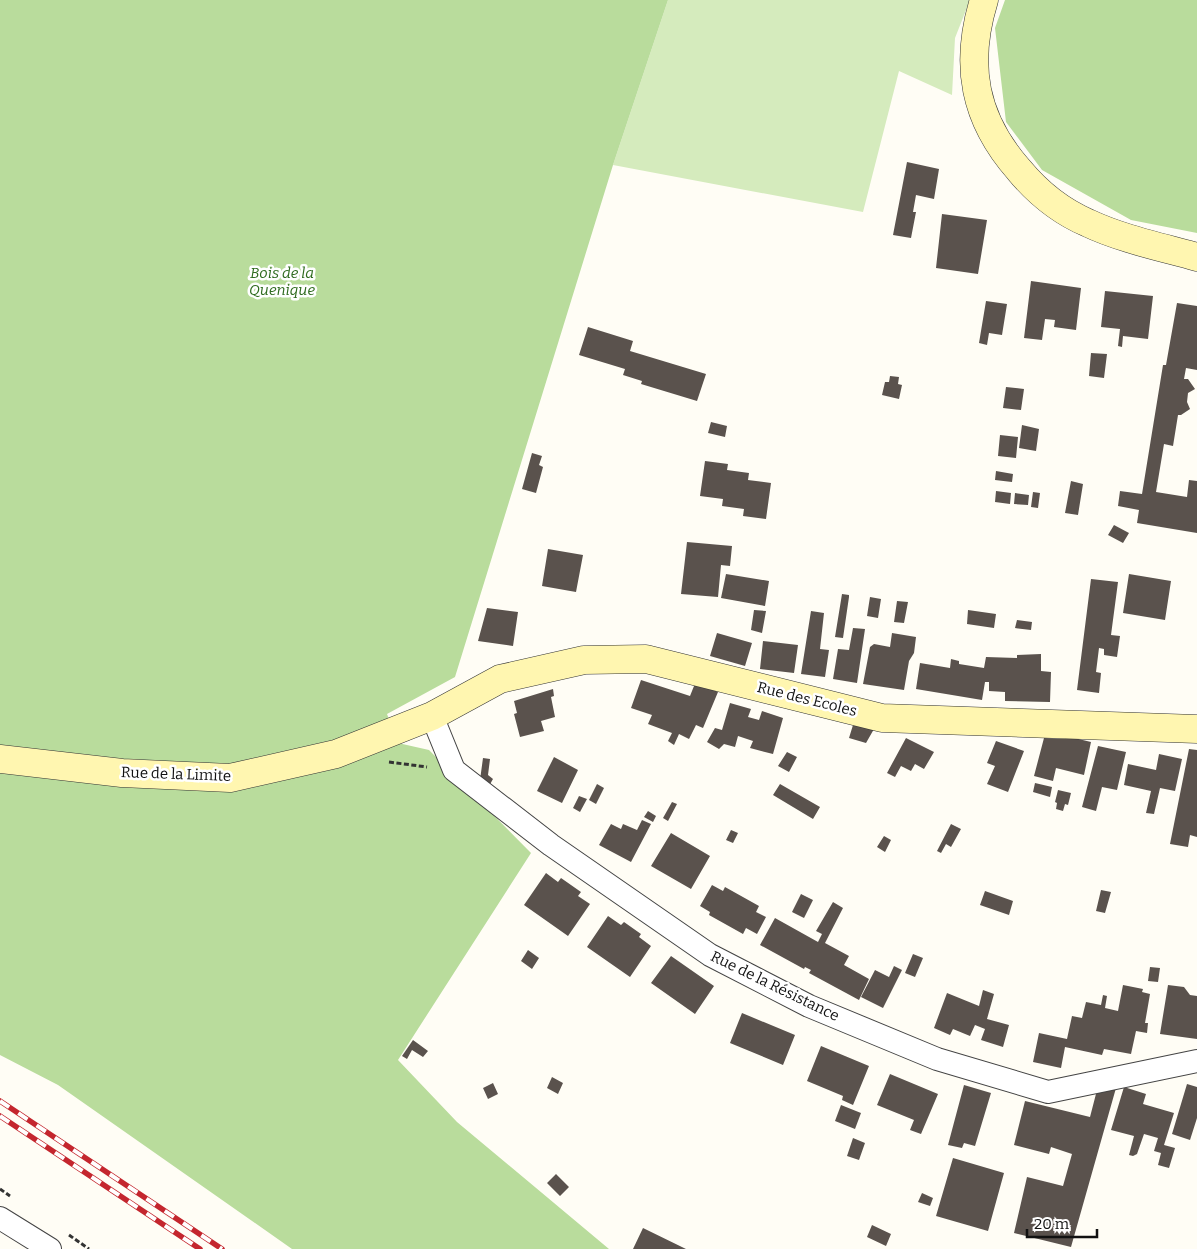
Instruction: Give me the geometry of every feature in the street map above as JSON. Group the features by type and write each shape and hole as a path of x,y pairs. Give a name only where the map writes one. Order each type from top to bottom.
{"street":[{"path":"984,0 974,54 976,90 982,114 1003,153 1034,188 1065,212 1109,233 1197,257"},
{"name":"Rue des Ecoles","path":"432,716 500,680 584,660 646,659 882,718 1197,730"},
{"path":"432,716 454,770"},
{"name":"Rue de la Limite","path":"0,759 122,773 230,778 336,754 432,716"},
{"name":"Rue de la Résistance","path":"454,770 551,845 710,955 809,1006 937,1059 1048,1092 1197,1061"},
{"path":"0,1218 50,1249"}],"path":[{"path":"385,761 454,770"}],"green space":[{"name":"Bois de la Quenique","path":"0,0 668,0 613,165 455,677 387,714 398,743 429,750 531,853 398,1060 457,1122 609,1249 292,1249 58,1085 0,1055"},
{"path":"668,0 970,0 955,38 952,95 899,71 863,212 613,165"},
{"path":"1005,0 1197,0 1197,233 1131,220 1042,170 1006,122 995,28"}],"building":[{"path":"907,162 939,169 934,199 916,195 913,212 916,212 911,238 893,235"},
{"path":"942,214 987,220 978,274 936,268"},
{"path":"1031,281 1081,288 1076,330 1054,327 1055,320 1045,319 1042,340 1024,338"},
{"path":"1105,291 1153,296 1148,339 1123,336 1122,347 1118,346 1120,329 1101,327"},
{"path":"986,301 1007,304 1002,335 989,333 987,345 979,343"},
{"path":"1177,303 1197,306 1197,370 1186,368 1184,379 1188,379 1195,389 1188,393 1187,402 1190,409 1178,415 1173,446 1164,444 1156,492 1187,497 1189,480 1197,481 1197,533 1137,523 1139,510 1118,506 1120,491 1142,494 1163,365 1166,365"},
{"path":"588,327 633,341 630,351 706,374 697,401 641,384 642,381 623,375 625,369 579,355"},
{"path":"1091,353 1107,354 1104,378 1089,376"},
{"path":"890,376 899,377 898,384 902,385 899,399 882,395 885,382 889,382"},
{"path":"1006,387 1024,389 1021,410 1003,408"},
{"path":"711,422 727,426 725,437 708,433"},
{"path":"1022,425 1039,429 1036,451 1019,448"},
{"path":"1000,435 1018,437 1016,458 998,456"},
{"path":"532,453 542,456 539,465 543,467 536,493 522,489"},
{"path":"705,461 728,464 727,470 749,473 748,480 771,483 766,519 743,516 744,509 722,506 723,499 700,496"},
{"path":"996,471 1013,474 1012,482 995,480"},
{"path":"1071,481 1083,484 1078,515 1065,513"},
{"path":"996,491 1011,493 1010,504 995,502"},
{"path":"1033,492 1040,493 1038,508 1031,507"},
{"path":"1015,493 1029,495 1028,505 1014,504"},
{"path":"1114,525 1129,533 1123,543 1108,535"},
{"path":"687,542 732,546 730,566 721,565 718,597 681,594"},
{"path":"548,549 583,555 576,592 542,586"},
{"path":"726,574 769,581 765,606 721,598"},
{"path":"1129,574 1171,581 1165,620 1123,613"},
{"path":"1091,579 1118,582 1111,635 1120,636 1117,657 1104,655 1104,649 1099,648 1096,672 1101,673 1099,693 1077,690"},
{"path":"842,594 849,595 843,638 835,637"},
{"path":"870,597 881,599 878,618 867,616"},
{"path":"897,601 908,602 904,623 894,622"},
{"path":"487,608 518,612 513,646 478,641"},
{"path":"754,610 766,611 762,633 751,630"},
{"path":"968,610 996,614 994,628 967,624"},
{"path":"811,611 824,613 820,649 829,650 825,677 801,674"},
{"path":"1017,620 1032,622 1031,630 1015,628"},
{"path":"853,628 865,629 857,683 833,679 838,649 849,650"},
{"path":"717,633 752,643 745,666 710,656"},
{"path":"892,633 916,637 914,653 909,661 904,690 863,684 870,647 874,644 890,647"},
{"path":"763,641 798,645 794,673 760,669"},
{"path":"1041,654 1041,671 1051,672 1050,702 1005,701 1005,692 989,691 989,682 985,682 982,700 916,689 920,663 950,668 951,659 959,661 959,664 984,668 986,657 1017,658 1017,655"},
{"path":"641,680 690,696 696,681 718,692 703,728 696,725 689,739 679,734 674,745 668,741 672,733 648,724 652,715 631,708"},
{"path":"553,689 554,696 551,697 555,717 541,721 544,731 520,737 514,714 517,713 514,701"},
{"path":"730,703 751,709 748,717 759,720 762,711 783,718 773,754 750,748 753,741 738,736 735,747 724,744 719,749 707,742 715,728 722,730"},
{"path":"853,725 874,729 866,743 849,738"},
{"path":"1066,736 1091,742 1084,775 1056,768 1053,781 1034,776 1044,738 1065,739"},
{"path":"906,738 934,752 924,769 915,764 911,771 901,766 895,777 887,773"},
{"path":"996,741 1024,751 1008,792 987,784 995,766 987,763"},
{"path":"1098,746 1126,752 1117,790 1102,787 1096,811 1082,807"},
{"path":"1189,749 1197,750 1197,837 1190,835 1188,847 1170,844"},
{"path":"787,752 797,757 789,772 778,766"},
{"path":"1159,754 1182,759 1175,791 1160,788 1154,814 1146,813 1151,791 1124,785 1128,764 1156,770"},
{"path":"554,757 578,770 562,803 537,791"},
{"path":"483,758 490,759 488,775 493,779 489,786 480,780"},
{"path":"1035,783 1052,787 1050,797 1033,792"},
{"path":"597,784 604,788 596,804 589,800"},
{"path":"780,784 820,807 813,819 773,795"},
{"path":"1058,790 1071,793 1068,805 1065,804 1063,811 1056,809 1057,803 1055,802"},
{"path":"579,796 587,799 580,812 573,808"},
{"path":"672,802 677,804 668,821 663,818"},
{"path":"648,811 656,816 653,822 644,817"},
{"path":"642,820 651,824 631,862 599,845 611,824 621,829 623,824 637,830"},
{"path":"951,824 961,829 951,847 946,844 941,853 937,851"},
{"path":"731,830 738,833 733,843 726,840"},
{"path":"671,833 710,856 691,889 651,866"},
{"path":"884,836 891,840 885,852 877,847"},
{"path":"546,873 558,882 561,878 581,892 578,896 590,904 568,936 524,905"},
{"path":"712,885 723,891 725,887 759,906 756,912 766,917 757,934 746,928 743,934 709,915 710,912 700,906"},
{"path":"1101,890 1111,892 1105,913 1096,911"},
{"path":"985,891 1013,901 1009,915 980,905"},
{"path":"801,894 813,900 804,918 792,912"},
{"path":"833,902 843,908 825,943 849,956 844,965 869,979 859,1000 809,973 811,970 805,967 804,969 760,945 775,918 818,942 822,934 816,931"},
{"path":"608,916 621,925 624,922 641,934 639,937 651,946 630,977 587,947"},
{"path":"528,950 539,958 532,969 521,961"},
{"path":"913,954 923,958 915,977 905,973"},
{"path":"671,956 714,986 695,1014 651,983"},
{"path":"894,966 902,970 883,1008 861,997 875,970 889,977"},
{"path":"1150,967 1160,968 1158,982 1148,981"},
{"path":"1123,985 1143,989 1142,992 1150,994 1145,1023 1148,1023 1147,1033 1136,1031 1131,1054 1104,1049 1102,1055 1065,1047 1061,1068 1033,1062 1039,1033 1067,1039 1072,1016 1082,1018 1086,1002 1101,1005 1103,995 1107,996 1105,1008 1118,1011"},
{"path":"1168,985 1184,987 1190,995 1197,996 1197,1039 1160,1034"},
{"path":"983,990 994,994 987,1019 1009,1025 1003,1047 981,1040 985,1029 975,1025 970,1036 953,1029 950,1035 934,1028 947,993 979,1006"},
{"path":"742,1013 795,1035 783,1065 730,1043"},
{"path":"413,1040 428,1051 423,1057 412,1050 407,1059 402,1056"},
{"path":"821,1046 869,1066 853,1105 842,1100 843,1096 807,1081"},
{"path":"890,1074 938,1094 921,1134 910,1130 914,1120 877,1105"},
{"path":"552,1077 563,1083 558,1094 547,1088"},
{"path":"493,1083 498,1094 488,1099 483,1088"},
{"path":"1187,1084 1197,1087 1197,1118 1190,1140 1172,1134"},
{"path":"964,1085 991,1093 975,1146 964,1143 962,1148 948,1145"},
{"path":"1124,1087 1146,1094 1143,1104 1174,1113 1164,1145 1175,1148 1169,1168 1158,1165 1161,1153 1154,1151 1158,1138 1144,1134 1137,1154 1133,1156 1129,1155 1134,1136 1111,1130"},
{"path":"1116,1088 1071,1247 1014,1233 1027,1177 1063,1186 1072,1154 1051,1147 1049,1154 1014,1145 1025,1101 1090,1117 1097,1090"},
{"path":"841,1105 861,1113 855,1129 835,1121"},
{"path":"853,1138 865,1143 859,1160 847,1156"},
{"path":"953,1158 1004,1173 988,1231 936,1216"},
{"path":"556,1174 569,1187 560,1196 547,1183"},
{"path":"922,1193 933,1198 930,1206 918,1202"},
{"path":"872,1225 891,1234 886,1246 867,1237"},
{"path":"643,1228 686,1249 633,1249"}],"railway":[{"path":"0,1101 222,1249"},
{"path":"0,1116 200,1249"}]}
